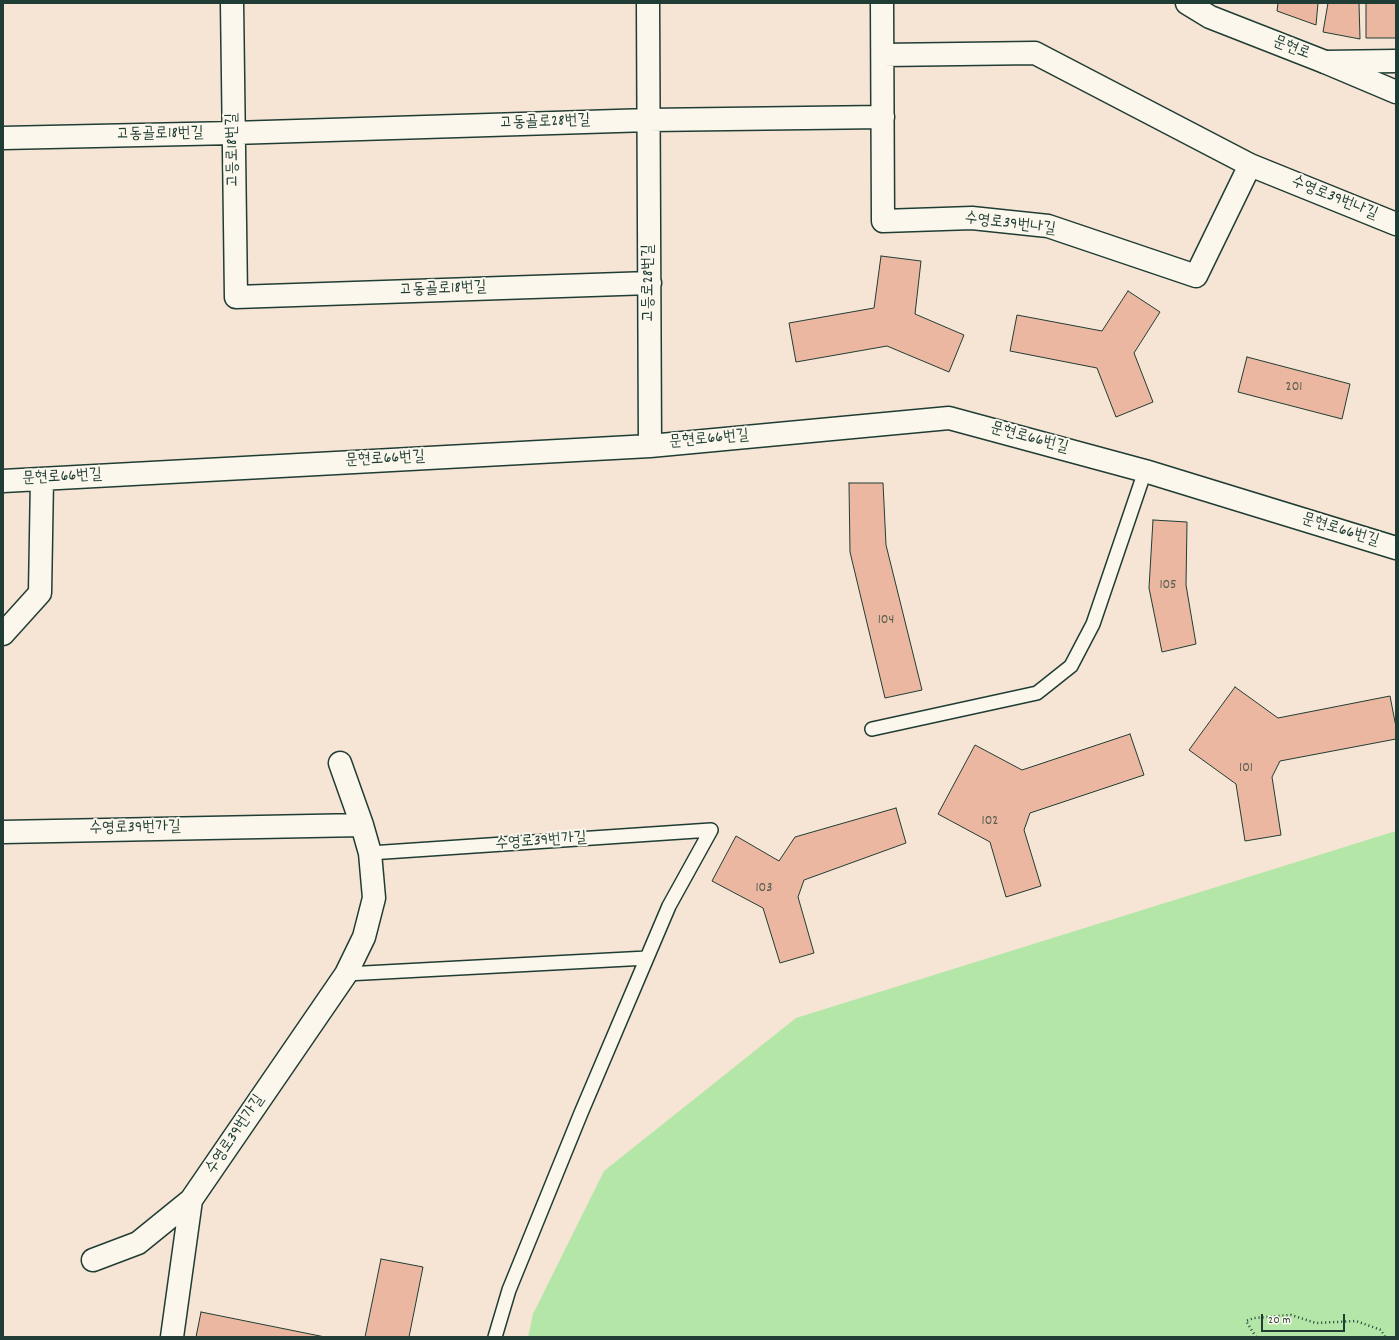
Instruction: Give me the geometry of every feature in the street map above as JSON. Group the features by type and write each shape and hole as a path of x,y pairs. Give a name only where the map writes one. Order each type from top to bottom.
{"street":[{"name":"고등로18번길","path":"232,3 236,297"},
{"name":"고등로28번길","path":"648,3 650,446"},
{"name":"수영로39번나길","path":"882,3 883,221 972,218 1048,226 1196,276 1250,165"},
{"name":"문현로","path":"1187,3 1210,17 1325,62 1396,92"},
{"name":"수영로39번나길","path":"883,55 1035,52 1250,165 1396,224"},
{"path":"1325,62 1396,61"},
{"path":"649,120 883,117"},
{"name":"고동골로28번길","path":"442,127 649,120"},
{"name":"고동골로18번길","path":"3,138 442,127"},
{"name":"고동골로18번길","path":"236,297 650,283"},
{"name":"문현로66번길","path":"3,481 650,446 949,418 1145,471 1396,548"},
{"path":"3,634 40,593 42,479"},
{"name":"수영로39번가길","path":"93,1260 138,1243 191,1200 346,974 364,937 374,898 370,853 362,825 340,763"},
{"name":"수영로39번가길","path":"3,832 362,825"},
{"path":"172,1337 191,1200"}],"lane":[{"path":"872,729 1037,693 1071,666 1093,624 1145,471"},
{"name":"수영로39번가길","path":"370,853 711,830 669,906 647,958"},
{"path":"346,974 647,958 581,1113 509,1290 495,1337"}],"path":[{"path":"1256,1337 1246,1321 1254,1318 1292,1315 1316,1323 1356,1321 1381,1330 1385,1337"}],"green space":[{"path":"1396,831 1396,1337 528,1337 533,1314 604,1171 796,1018"}],"building":[{"path":"1278,3 1318,3 1316,25 1277,11"},
{"path":"1328,3 1359,3 1360,39 1323,32"},
{"path":"1366,3 1396,3 1396,38 1366,38"},
{"path":"881,256 921,261 915,314 964,335 949,372 887,346 796,362 789,323 874,308"},
{"path":"1128,291 1160,312 1134,353 1153,402 1116,417 1097,368 1010,351 1017,315 1102,331"},
{"path":"1247,357 1350,384 1342,419 1238,392"},
{"path":"849,483 883,483 886,545 922,690 885,698 850,552"},
{"path":"1153,520 1187,522 1186,585 1196,644 1162,652 1149,588"},
{"path":"1235,687 1278,718 1390,696 1396,727 1396,739 1280,761 1272,777 1281,835 1245,841 1236,784 1189,750"},
{"path":"1130,734 1144,775 1030,813 1024,830 1041,886 1006,897 990,842 938,814 975,745 1022,770"},
{"path":"896,808 906,843 804,880 798,897 814,953 780,963 763,908 712,881 736,836 779,861 795,837"},
{"path":"381,1259 423,1267 409,1337 365,1337"},
{"path":"201,1312 325,1337 196,1337"}]}
